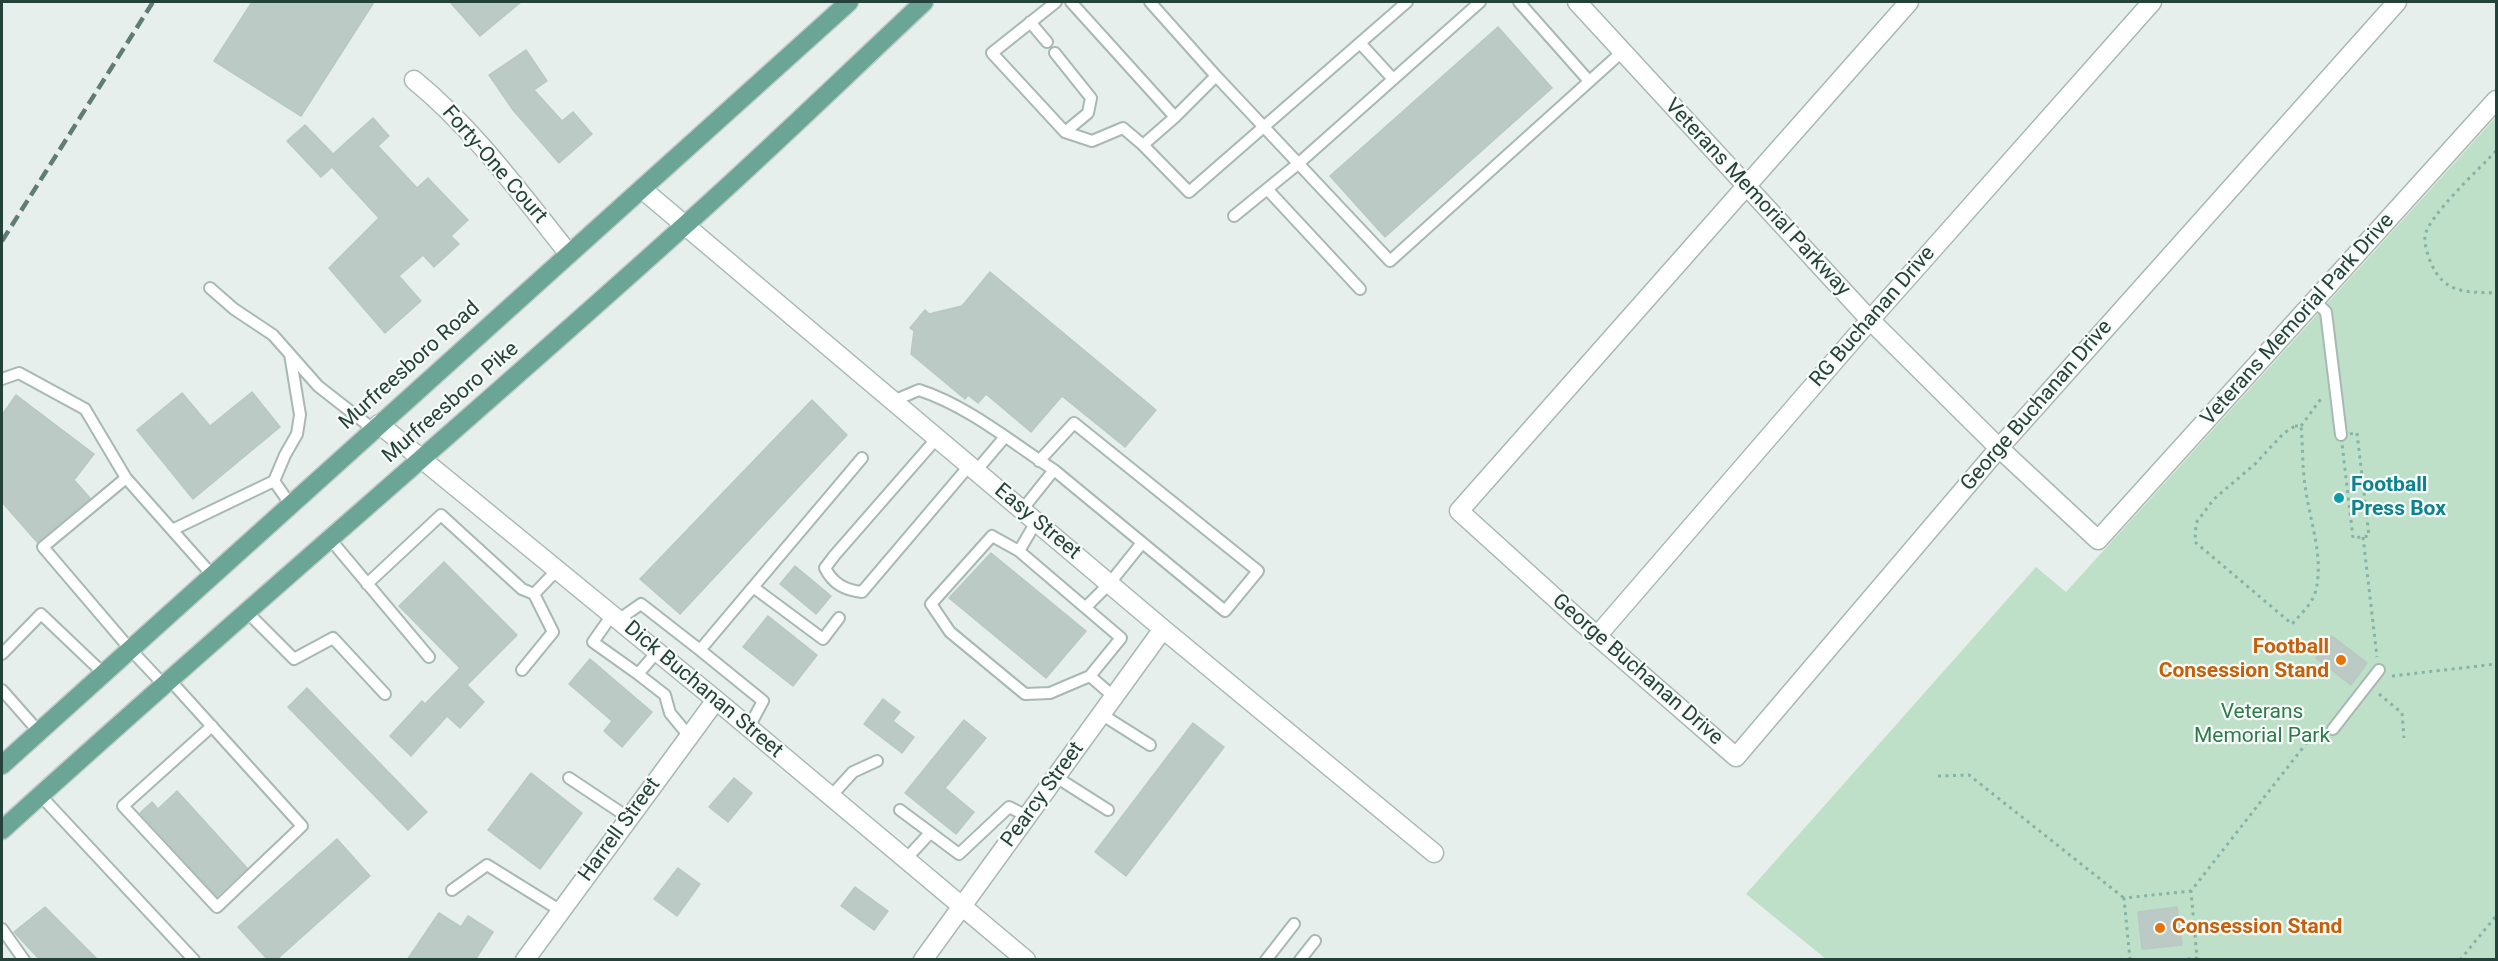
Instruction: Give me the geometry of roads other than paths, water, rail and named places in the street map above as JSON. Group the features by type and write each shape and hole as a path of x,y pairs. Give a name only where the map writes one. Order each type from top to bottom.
{"main road":[{"name":"Murfreesboro Road","path":"2,765 849,2"},
{"name":"Murfreesboro Pike","path":"2,830 166,681 422,459 685,225 924,2"}],"street":[{"name":"Veterans Memorial Parkway","path":"1577,2 1869,320 1999,448 2098,540"},
{"name":"George Buchanan Drive","path":"1909,2 1459,511 1597,636 1736,757 1999,448 2397,2"},
{"name":"RG Buchanan Drive","path":"1597,636 1869,320 2152,2"},
{"name":"Forty-One Court","path":"414,80 446,106 472,133 569,254"},
{"name":"Veterans Memorial Park Drive","path":"2098,540 2496,100"},
{"name":"Easy Street","path":"642,189 1109,584 1434,853"},
{"name":"Dick Buchanan Street","path":"376,426 422,459 615,617 1026,960"},
{"name":"Pearcy Street","path":"923,960 1163,629"},
{"name":"Harrell Street","path":"525,960 716,700"}],"lane":[{"path":"1056,2 992,53 1065,132 1092,141 1123,128 1189,192 1407,2"},
{"path":"1071,2 1175,117"},
{"path":"1150,2 1216,76 1390,261 1623,51"},
{"path":"1234,216 1299,163 1480,2"},
{"path":"1519,2 1590,81"},
{"path":"1030,22 1047,42"},
{"path":"1360,43 1393,79"},
{"path":"1055,53 1091,98 1088,113 1065,132"},
{"path":"1143,146 1216,76"},
{"path":"1267,189 1360,289"},
{"path":"210,288 234,309 273,335 318,386 376,426"},
{"path":"2315,301 2326,312 2341,435"},
{"path":"172,530 274,481 297,435 300,415 290,353"},
{"path":"2,379 19,374 85,410 126,478 212,575"},
{"path":"893,401 919,390 944,398 1039,461 1054,470 1225,611 1258,571 1074,423 1039,461"},
{"path":"937,438 825,568 830,578 847,590 861,592 973,468 1004,438"},
{"path":"700,650 862,458"},
{"path":"1022,510 1054,470"},
{"path":"126,478 43,547 130,650 212,726 302,826 217,907 123,806 212,726"},
{"path":"274,481 290,504"},
{"path":"367,584 441,515 522,589 534,594 553,632 522,670"},
{"path":"1019,551 1036,522"},
{"path":"992,536 1019,551 1086,607 1121,638 1090,676 1050,693 1025,694 950,632 931,604 992,536"},
{"path":"330,539 429,657"},
{"path":"1086,607 1109,584 1142,543"},
{"path":"534,594 557,570"},
{"path":"753,587 823,639 839,618"},
{"path":"689,736 670,713 665,695 593,642 615,617 641,604 764,701 749,728"},
{"path":"246,611 294,659 333,638 385,694"},
{"path":"2,654 41,614 103,674"},
{"path":"638,675 657,652"},
{"path":"1090,676 1114,697"},
{"path":"2328,725 2373,678"},
{"path":"2,690 39,732"},
{"path":"1101,714 1150,745"},
{"path":"831,796 853,772 877,761"},
{"path":"1056,777 1108,810"},
{"path":"569,778 629,818"},
{"path":"40,795 194,960"},
{"path":"900,810 959,854 1009,807 1027,816"},
{"path":"906,859 930,833"},
{"path":"452,890 487,865 561,911"},
{"path":"1266,960 1294,924"},
{"path":"2,929 24,960"},
{"path":"1300,960 1316,941"}],"railway":[{"path":"2,241 153,2"}],"place":[{"name":"Football Press Box","path":"2339,498"},
{"name":"Football Consession Stand","path":"2341,660"},
{"name":"Consession Stand","path":"2160,928"}],"park label":[{"name":"Veterans Memorial Park","path":"2262,725"}]}
